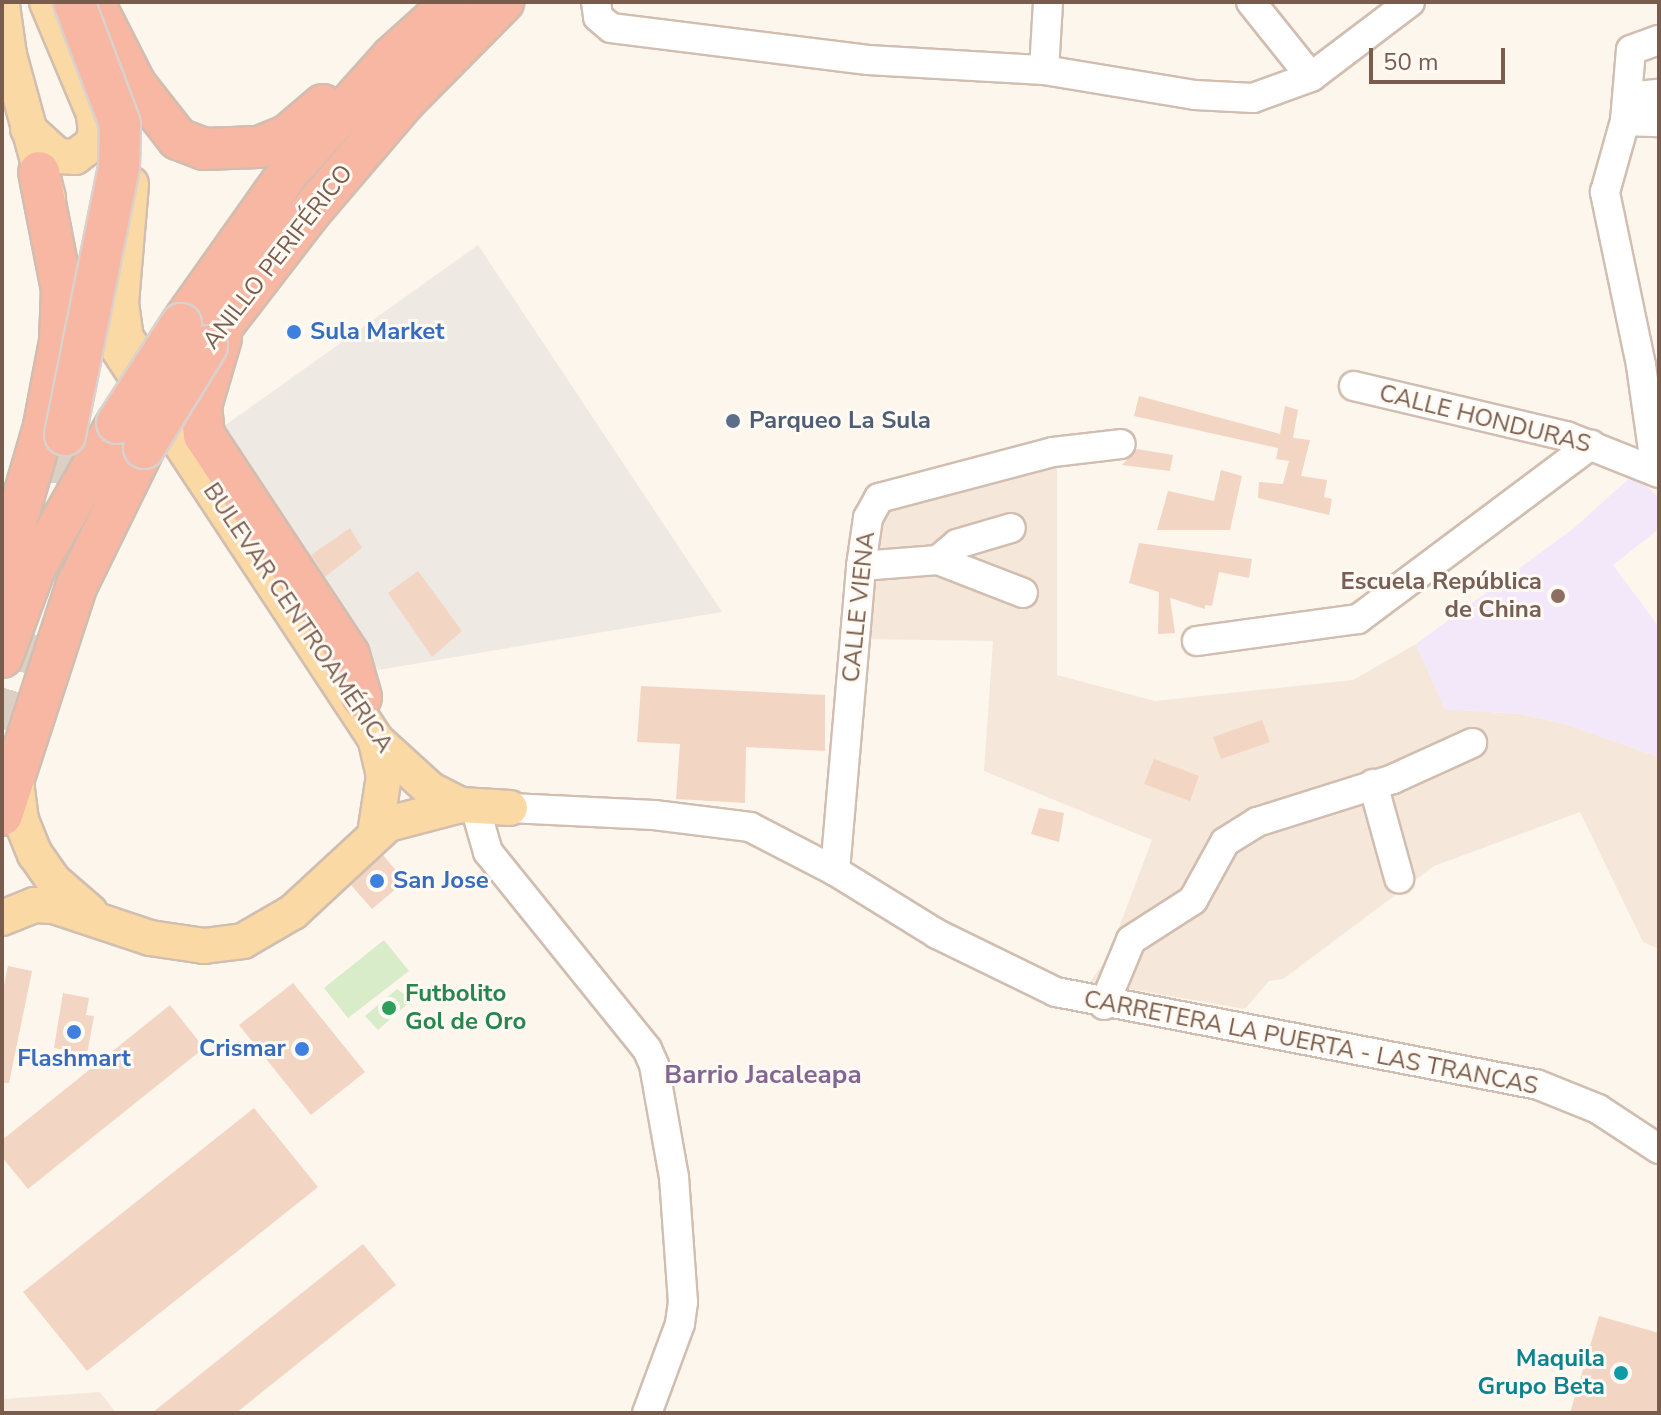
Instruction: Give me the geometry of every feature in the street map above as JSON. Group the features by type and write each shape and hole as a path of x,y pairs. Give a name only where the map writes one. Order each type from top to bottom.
{"highway":[{"name":"ANILLO PERIFÉRICO","path":"205,328 288,173 392,57 453,2"},
{"name":"ANILLO PERIFÉRICO","path":"2,657 35,568 205,328 404,102 503,2"},
{"path":"88,3 157,117 178,139 204,149 259,147 288,135 392,57"},
{"path":"65,435 119,167 120,124 88,3"},
{"path":"2,571 44,426 60,341 62,290 39,172"},
{"path":"205,328 204,435 349,655 361,697"},
{"name":"ANILLO PERIFÉRICO","path":"2,815 76,587 130,436"}],"main road":[{"path":"28,129 58,156 75,157 91,145 96,134 94,114 47,2"},
{"name":"BULEVAR CENTROAMÉRICA","path":"88,3 125,89 134,138 121,303 126,338 361,697 418,766 464,794 510,808"},
{"name":"BULEVAR CENTROAMÉRICA","path":"2,5 39,172 73,265 117,347 376,740 431,790 468,806 510,808"},
{"path":"375,834 384,776 376,740"},
{"path":"15,771 21,820 35,854 53,880 102,922"},
{"path":"2,918 34,905 150,938 204,946 243,941 293,912 375,834 409,815 468,806"}],"street":[{"path":"596,2 598,17 611,28 868,60 1044,70 1195,95 1253,98 1311,77 1378,11 1410,2"},
{"path":"1044,70 1048,2"},
{"path":"1251,2 1311,77"},
{"path":"1657,472 1627,285 1605,192 1626,109 1631,50 1659,40"},
{"path":"1626,109 1659,94"},
{"path":"1626,109 1659,122"},
{"name":"CALLE HONDURAS","path":"1354,386 1591,445 1657,472"},
{"name":"CALLE VIENA","path":"835,871 861,566 868,518 879,498 1053,452 1121,444"},
{"path":"1197,641 1358,619 1591,445"},
{"path":"938,560 957,544 1011,528"},
{"path":"861,566 938,560 1023,593"},
{"path":"1104,1005 1131,940 1193,900 1225,842 1257,822 1373,784 1472,743"},
{"path":"1373,784 1399,878"},
{"path":"468,806 488,852 638,1037 654,1065 674,1177 683,1302 680,1324 647,1413"},
{"name":"CARRETERA LA PUERTA - LAS TRANCAS","path":"510,808 654,815 750,827 835,871 995,964 1056,992 1104,1005 1536,1084 1598,1109 1659,1149"}],"shaded area":[{"path":"478,245 722,612 378,670 220,429"},
{"path":"1057,465 1057,675 1155,701 1353,680 1416,644 1445,709 1521,714 1565,724 1659,757 1659,949 1643,942 1580,812 1434,866 1283,979 1269,981 1245,1009 1090,982 1107,959 1152,840 984,771 993,641 863,639 877,515"},
{"name":"Escuela República de China","path":"1634,474 1659,498 1659,529 1613,565 1659,627 1659,757 1565,724 1521,714 1445,709 1416,644 1574,528"},
{"path":"100,1392 116,1413 2,1413 2,1399"}],"green space":[{"path":"384,940 409,971 348,1018 324,988"},
{"name":"Futbolito Gol de Oro","path":"397,989 412,1000 378,1030 365,1016"}],"building":[{"path":"1139,396 1280,434 1285,406 1298,410 1293,438 1310,440 1301,476 1327,480 1324,497 1332,499 1329,515 1258,498 1259,482 1283,484 1289,461 1276,459 1278,448 1134,416"},
{"path":"1137,449 1173,455 1170,471 1122,465"},
{"path":"1221,470 1242,476 1230,530 1157,530 1168,491 1214,501"},
{"path":"350,528 362,548 325,577 311,555"},
{"path":"1139,543 1252,559 1249,578 1219,572 1212,606 1205,605 1205,609 1170,598 1175,633 1158,634 1159,592 1129,583"},
{"path":"418,571 462,631 432,657 388,593"},
{"path":"641,686 825,695 825,751 746,747 745,803 676,799 680,744 637,742"},
{"path":"1262,720 1270,742 1221,759 1213,737"},
{"path":"1154,759 1199,776 1190,801 1144,784"},
{"path":"1039,808 1064,813 1059,842 1031,834"},
{"name":"San Jose","path":"383,855 405,881 372,909 351,885"},
{"path":"8,966 32,971 9,1083 2,1083 2,995"},
{"name":"Crismar","path":"293,983 365,1072 311,1115 239,1025"},
{"name":"Flashmart","path":"63,993 89,998 86,1015 94,1016 87,1054 54,1048"},
{"path":"170,1005 204,1048 28,1189 2,1157 2,1140"},
{"path":"254,1108 318,1187 87,1371 23,1292"},
{"path":"363,1244 396,1285 236,1413 152,1413"},
{"name":"Maquila Grupo Beta","path":"1599,1316 1659,1333 1659,1413 1570,1413"}],"tunnel":[{"path":"48,543 65,435"},
{"path":"2,729 34,614"}],"place":[{"name":"Sula Market","path":"294,332"},
{"name":"Parqueo La Sula","path":"733,421"},
{"name":"Escuela República de China","path":"1558,596"},
{"name":"San Jose","path":"377,881"},
{"name":"Futbolito Gol de Oro","path":"389,1008"},
{"name":"Flashmart","path":"74,1032"},
{"name":"Crismar","path":"302,1049"},
{"name":"Maquila Grupo Beta","path":"1621,1373"}],"district":[{"name":"Barrio Jacaleapa","path":"763,1075"}]}
